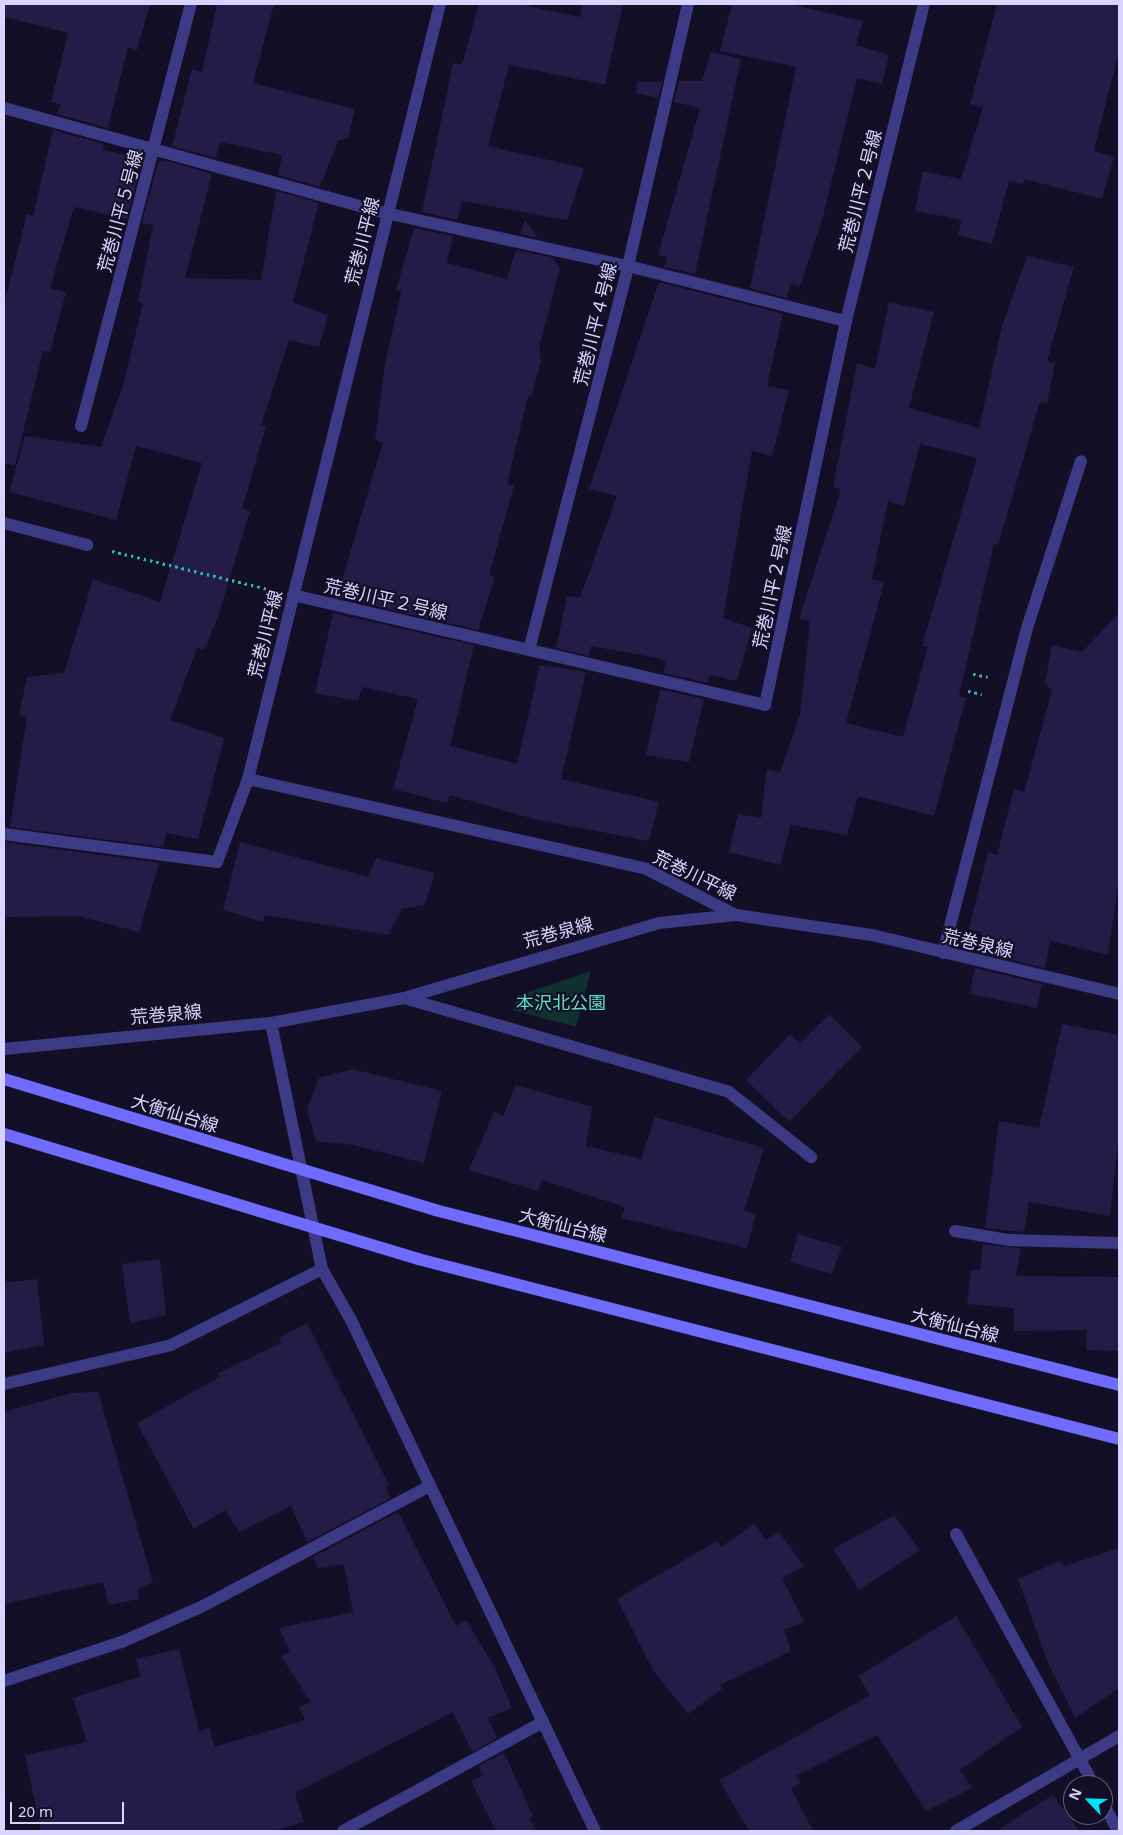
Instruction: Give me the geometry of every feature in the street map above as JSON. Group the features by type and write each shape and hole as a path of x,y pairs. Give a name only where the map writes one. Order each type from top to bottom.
{"main road":[{"name":"大衡仙台線","path":"4,1079 435,1210 1119,1385"},
{"path":"4,1134 418,1259 1119,1439"}],"street":[{"name":"荒巻川平５号線","path":"81,426 155,149 191,4"},
{"name":"荒巻川平線","path":"440,4 386,213 248,779 646,868 736,915"},
{"name":"荒巻川平４号線","path":"528,650 628,266 688,4"},
{"name":"荒巻川平２号線","path":"293,594 765,705 846,321 924,4"},
{"path":"4,108 386,213 628,266 846,321"},
{"path":"943,953 1028,625 1081,461"},
{"path":"4,522 87,545"},
{"path":"4,834 217,862 248,779"},
{"name":"荒巻泉線","path":"4,1049 271,1022 404,998 659,923 736,915 872,935 1119,993"},
{"path":"404,998 729,1092 811,1157"},
{"path":"271,1022 322,1269 430,1486 595,1831"},
{"path":"955,1232 1009,1240 1119,1243"},
{"path":"4,1384 170,1345 322,1269"},
{"path":"4,1681 124,1641 203,1606 430,1486"},
{"path":"956,1534 1089,1775"},
{"path":"343,1831 543,1722"},
{"path":"956,1831 1119,1736"}],"path":[{"path":"87,545 293,594"}],"green space":[{"name":"本沢北公園","path":"591,971 576,1027 513,1010 517,996"}],"building":[{"path":"4,4 150,4 137,50 128,47 108,128 57,114 60,104 51,102 68,33 4,17"},
{"path":"217,4 274,4 253,83 355,109 348,138 338,141 320,187 278,175 282,155 220,142 216,158 172,146 192,69 202,72"},
{"path":"479,4 518,4 580,17 582,4 623,4 605,85 509,65 488,146 584,168 567,220 462,201 457,220 422,212 453,63 462,65"},
{"path":"732,4 789,4 863,21 856,45 889,55 882,84 857,78 823,216 800,286 790,284 787,298 750,288 796,67 720,51"},
{"path":"997,4 1119,4 1119,51 1094,151 1114,157 1102,199 1024,179 1023,184 1009,181 992,244 958,235 962,220 915,211 923,171 961,179 983,107 970,104"},
{"path":"711,52 741,59 695,274 664,267 667,257 658,255 700,108 674,102 679,81 702,81"},
{"path":"638,82 662,82 658,98 636,93"},
{"path":"53,130 104,144 103,150 142,158 127,219 74,207 50,288 66,292 50,352 43,351 15,465 4,464 4,304 27,214 33,216"},
{"path":"168,161 212,174 185,278 261,280 276,191 319,203 293,302 328,315 319,347 289,340 261,425 266,427 242,509 250,511 218,617 204,650 197,648 170,720 224,738 198,839 167,833 163,847 10,827 27,716 19,715 27,677 64,673 93,579 160,602 202,463 136,446 116,520 9,492 25,436 101,447 124,382 143,303 138,301 153,225 142,223 158,162"},
{"path":"525,220 538,238 520,234"},
{"path":"414,228 453,236 447,263 507,279 516,250 553,258 560,268 539,347 541,362 531,396 528,396 507,484 514,486 489,575 495,577 478,630 337,597 383,442 375,440 385,364 401,292 396,290"},
{"path":"1027,256 1074,267 1047,361 1055,363 1047,403 1040,402 998,545 994,544 959,696 966,698 934,816 858,796 847,835 791,825 780,865 729,852 738,814 761,818 767,769 780,772 800,715 810,621 799,619 841,489 833,487 857,363 875,369 889,302 934,312 909,408 979,428 1002,326","holes":["920,444 977,458 922,646 928,646 903,737 846,723 884,583 872,579 888,501 904,506"]},
{"path":"659,282 783,314 767,386 789,390 772,456 752,451 723,618 752,628 737,681 709,675 708,683 663,673 666,662 657,658 591,646 589,656 556,648 567,596 580,598 617,496 589,489"},
{"path":"333,613 474,645 450,746 517,764 540,665 586,672 561,779 659,802 649,841 534,819 450,795 447,803 393,789 418,699 362,687 358,701 315,693"},
{"path":"1119,613 1119,879 1108,955 1050,941 1045,968 978,952 981,932 969,929 988,852 997,855 1014,789 1024,792 1052,691 1045,683 1052,645 1082,652"},
{"path":"660,689 704,699 689,762 646,755"},
{"path":"4,842 159,863 139,932 78,916 4,917"},
{"path":"240,842 368,877 376,858 435,873 425,905 402,909 388,935 265,915 263,922 223,910"},
{"path":"975,968 1042,984 1037,1008 970,994"},
{"path":"829,1014 862,1047 789,1122 746,1080 790,1034 800,1044"},
{"path":"1062,1024 1119,1035 1119,1136 1110,1216 1029,1202 1024,1232 985,1228 999,1121 1039,1128"},
{"path":"352,1069 442,1091 424,1163 353,1145 316,1141 307,1109 319,1078"},
{"path":"516,1085 592,1107 586,1146 641,1159 655,1117 764,1148 744,1211 756,1214 747,1248 621,1218 625,1207 542,1180 538,1191 469,1170 494,1112 503,1116"},
{"path":"798,1234 842,1247 832,1274 790,1262"},
{"path":"983,1244 1021,1248 1016,1276 1119,1277 1119,1351 1086,1350 1087,1330 1014,1331 1014,1308 967,1304 971,1270 980,1270"},
{"path":"160,1259 166,1315 130,1323 122,1264"},
{"path":"37,1279 44,1345 4,1353 4,1283"},
{"path":"307,1323 389,1485 385,1487 391,1498 307,1542 291,1506 239,1532 225,1510 194,1529 137,1423 220,1377 218,1373 281,1343 279,1338"},
{"path":"98,1392 153,1582 138,1589 139,1599 109,1605 103,1582 4,1604 4,1412 71,1393"},
{"path":"398,1512 456,1626 466,1620 494,1666 512,1708 488,1718 497,1738 472,1752 453,1712 295,1793 304,1822 272,1831 41,1831 25,1755 87,1742 73,1698 141,1676 136,1659 179,1649 199,1731 210,1728 214,1747 305,1720 299,1707 311,1702 281,1656 290,1652 279,1628 353,1612 344,1564 318,1568 313,1557"},
{"path":"894,1515 920,1550 859,1590 833,1549"},
{"path":"754,1524 766,1540 779,1532 804,1566 782,1578 804,1622 784,1630 791,1651 720,1685 722,1689 688,1714 653,1670 617,1599 717,1541 721,1547"},
{"path":"1119,1548 1119,1688 1075,1718 1048,1663 1018,1579 1060,1561 1064,1566"},
{"path":"956,1616 1022,1727 960,1770 972,1788 926,1811 877,1735 796,1776 801,1783 791,1788 813,1831 749,1831 719,1780 870,1695 858,1676"},
{"path":"504,1753 533,1816 529,1818 537,1831 496,1831 471,1781 483,1776 479,1766"},
{"path":"1053,1795 1063,1809 1063,1825 1075,1825 1079,1831 996,1831"}]}
